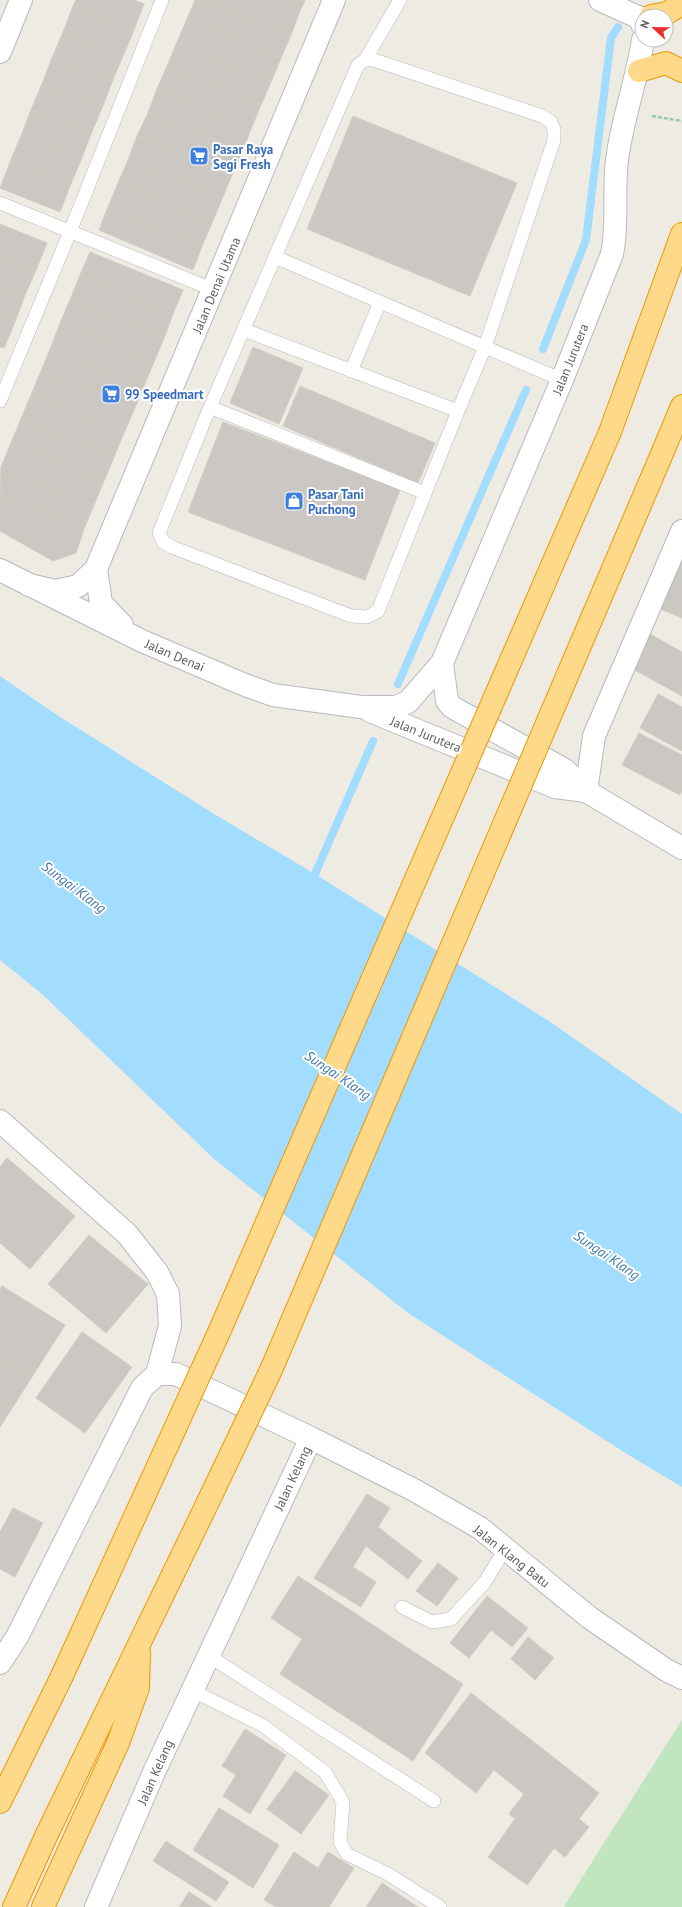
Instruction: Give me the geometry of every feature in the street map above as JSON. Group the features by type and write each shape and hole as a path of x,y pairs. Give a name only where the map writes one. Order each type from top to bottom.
{"highway":[{"path":"639,71 666,63 682,71"},
{"path":"0,1802 62,1676 220,1330 610,432 682,234"},
{"path":"14,1907 46,1834 139,1645 271,1370 682,406"},
{"path":"43,1907 118,1743 138,1688 139,1645"}],"street":[{"path":"0,52 21,0"},
{"name":"Jalan Denai Utama","path":"29,585 56,590 78,586 96,569 334,0"},
{"path":"600,0 634,15"},
{"name":"Jalan Jurutera","path":"361,707 396,707 408,702 442,663 562,380 612,254 615,238 617,155 630,98 639,71 642,48"},
{"path":"586,790 594,736 682,531"},
{"path":"96,569 101,603 116,620 142,641"},
{"name":"Jalan Denai","path":"0,570 142,641 245,685 273,694 361,707"},
{"name":"Jalan Jurutera","path":"442,663 447,702 452,707 565,770 586,790 682,848"},
{"name":"Jalan Jurutera","path":"361,707 555,787 586,790"},
{"path":"0,1121 127,1234 157,1272 168,1294 170,1326 157,1374 142,1388 17,1638 0,1663"},
{"name":"Jalan Kelang","path":"96,1907 155,1770 311,1438 176,1374 157,1374"},
{"name":"Jalan Klang Batu","path":"311,1438 414,1490 480,1528 590,1618 666,1670 682,1678"}],"lane":[{"path":"0,401 70,232 162,0"},
{"path":"365,60 374,60 542,116 551,122 554,129 554,140 485,347 378,611 367,617 351,616 172,547 163,542 159,533 210,407 358,65 365,60 400,0"},
{"path":"0,203 214,290"},
{"path":"275,257 562,380"},
{"path":"351,371 380,302"},
{"path":"244,330 458,411"},
{"path":"210,407 425,493"},
{"path":"402,1607 432,1622 452,1619 485,1582 505,1549"},
{"path":"209,1656 434,1801"},
{"path":"193,1691 262,1725 325,1772 343,1802 340,1842 347,1854 388,1874 440,1907"}],"path":[{"path":"647,115 682,121"}],"green space":[{"path":"682,1720 682,1907 564,1906"}],"water":[{"name":"Sungai Klang","path":"0,676 57,715 214,814 315,874 549,1021 682,1114 682,1487 627,1454 408,1313 213,1158 42,994 0,960"}],"building":[{"path":"76,0 134,0 144,4 134,30 73,6"},
{"path":"195,0 207,0 291,35 281,58 187,19"},
{"path":"207,0 274,0 300,11 291,35"},
{"path":"274,0 305,0 300,11"},
{"path":"73,6 134,30 123,56 63,32"},
{"path":"187,19 281,58 271,82 177,42"},
{"path":"63,32 123,56 112,82 52,58"},
{"path":"177,42 271,82 261,105 167,66"},
{"path":"52,58 112,82 102,108 42,84"},
{"path":"167,66 261,105 251,129 157,89"},
{"path":"42,84 102,108 91,134 31,110"},
{"path":"157,89 251,129 242,152 148,113"},
{"path":"31,110 91,134 81,160 21,136"},
{"path":"148,113 242,152 232,175 137,136"},
{"path":"353,116 517,183 470,296 307,229"},
{"path":"21,136 81,160 70,186 10,162"},
{"path":"137,136 232,175 222,199 128,160"},
{"path":"128,160 222,199 212,223 118,183"},
{"path":"10,162 70,186 60,212 0,188"},
{"path":"118,183 212,223 202,246 108,207"},
{"path":"108,207 202,246 193,270 99,230"},
{"path":"0,224 47,243 36,270 0,255"},
{"path":"90,252 183,290 173,314 80,275"},
{"path":"0,255 36,270 25,295 0,285"},
{"path":"80,275 173,314 164,338 70,300"},
{"path":"0,285 25,295 15,322 0,316"},
{"path":"70,300 164,338 154,362 60,323"},
{"path":"0,316 15,322 4,348 0,347"},
{"path":"60,323 154,362 144,386 51,347"},
{"path":"51,347 144,386 134,410 41,371"},
{"path":"253,347 303,368 279,424 230,403"},
{"path":"41,371 134,410 124,433 31,395"},
{"path":"300,386 435,443 418,483 283,426"},
{"path":"31,395 124,433 114,457 21,419"},
{"path":"21,419 114,457 104,481 11,443"},
{"name":"Pasar Tani Puchong","path":"223,422 400,490 365,580 188,512"},
{"path":"11,443 104,481 94,505 1,467"},
{"path":"1,467 94,505 84,529 0,494"},
{"path":"0,494 84,529 76,553 53,561 0,531"},
{"path":"682,538 682,618 653,606"},
{"path":"650,634 682,652 682,696 631,668"},
{"path":"658,694 682,707 682,751 640,728"},
{"path":"639,733 682,755 682,791 680,795 622,765"},
{"path":"7,1158 75,1216 30,1269 0,1243 0,1167"},
{"path":"89,1235 148,1284 106,1333 48,1284"},
{"path":"2,1286 65,1325 32,1377 0,1357 0,1289"},
{"path":"82,1332 132,1367 85,1433 36,1398"},
{"path":"0,1357 32,1377 0,1427"},
{"path":"367,1494 390,1508 378,1527 422,1561 408,1579 366,1546 353,1567 376,1582 361,1607 314,1578"},
{"path":"13,1508 43,1523 15,1577 0,1569 0,1532"},
{"path":"438,1563 458,1578 437,1606 416,1591"},
{"path":"298,1576 463,1684 413,1761 280,1674 302,1639 271,1618"},
{"path":"487,1596 528,1628 512,1647 491,1630 469,1658 450,1643"},
{"path":"528,1637 554,1658 535,1680 511,1659"},
{"path":"471,1693 599,1793 579,1819 589,1827 565,1857 554,1848 527,1885 488,1857 515,1819 509,1814 524,1794 494,1770 476,1793 425,1753"},
{"path":"245,1729 286,1755 250,1814 223,1796 236,1775 222,1766"},
{"path":"295,1771 329,1795 301,1834 267,1809"},
{"path":"219,1808 279,1845 253,1888 193,1850"},
{"path":"166,1841 229,1882 216,1901 153,1861"},
{"path":"294,1852 318,1868 328,1852 354,1868 329,1907 276,1907 264,1900"},
{"path":"382,1883 418,1907 366,1907"},
{"path":"189,1892 212,1907 179,1907"}],"waterway":[{"path":"543,349 586,240 611,38 618,27"},
{"path":"398,684 526,390"},
{"path":"315,874 373,741"}],"place":[{"name":"Pasar Raya Segi Fresh","path":"199,156"},
{"name":"99 Speedmart","path":"111,394"},
{"name":"Pasar Tani Puchong","path":"294,501"}]}
